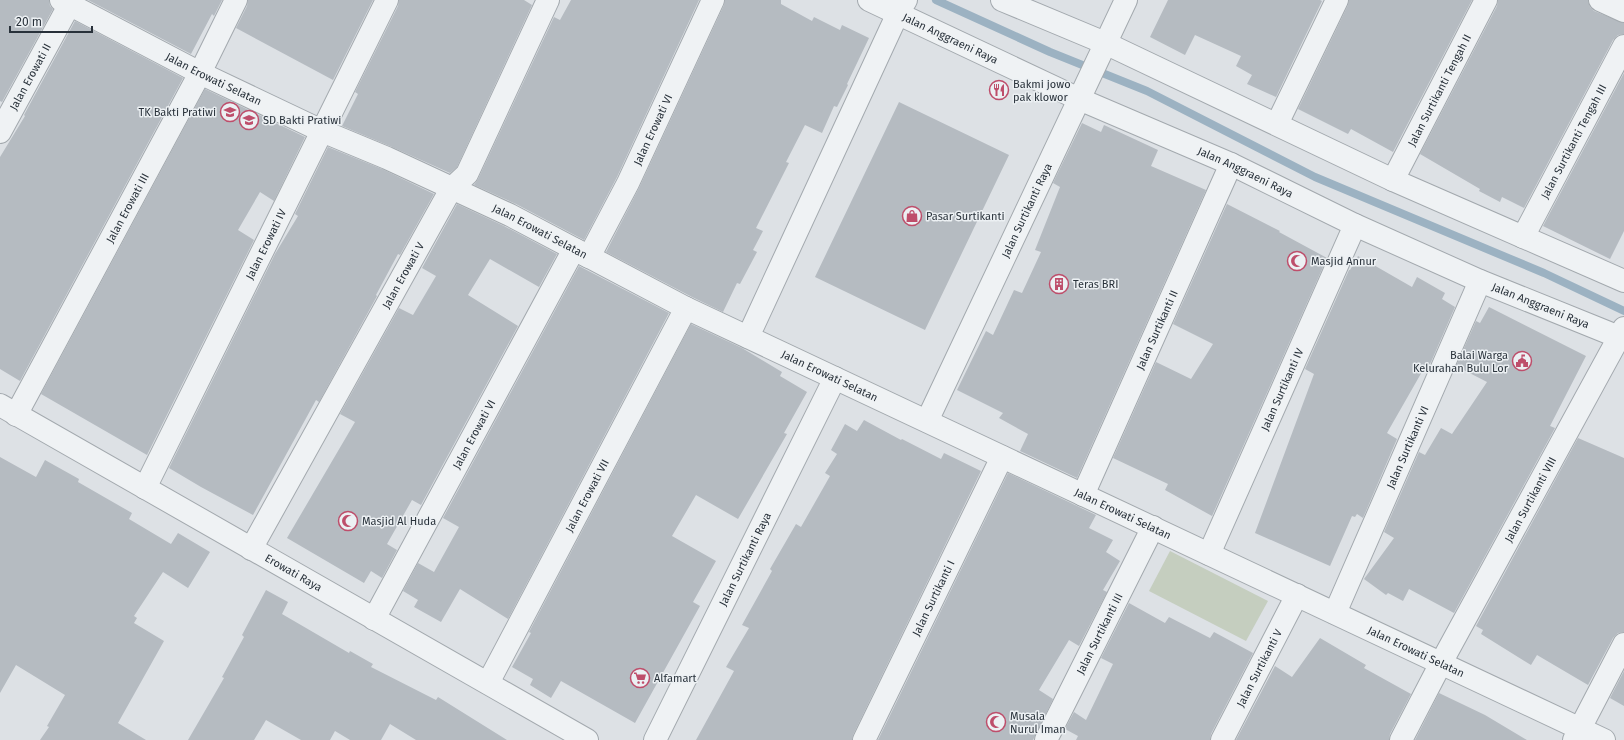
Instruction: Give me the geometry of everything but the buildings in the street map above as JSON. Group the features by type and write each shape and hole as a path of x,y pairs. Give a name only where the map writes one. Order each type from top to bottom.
{"street":[{"name":"Jalan Erowati III","path":"8,410 200,73 236,0"},
{"name":"Jalan Erowati IV","path":"145,488 387,0"},
{"name":"Jalan Erowati V","path":"251,549 451,189 468,174 548,0"},
{"name":"Jalan Erowati VI","path":"374,619 582,253 628,184 713,0"},
{"name":"Jalan Anggraeni Raya","path":"869,0 902,7 1355,225 1480,280 1622,334"},
{"path":"1002,0 1103,47 1277,124 1393,180 1624,281"},
{"name":"Jalan Surtikanti Raya","path":"927,421 1126,0"},
{"path":"1277,124 1337,0"},
{"name":"Jalan Surtikanti Tengah II","path":"1393,180 1486,0"},
{"path":"1600,0 1624,11"},
{"name":"Jalan Erowati Selatan","path":"68,1 200,73 322,131 387,158 451,189 510,215 686,308 1441,663 1577,734 1604,740"},
{"name":"Jalan Erowati II","path":"0,132 68,1"},
{"path":"748,337 902,7"},
{"name":"Jalan Surtikanti Tengah III","path":"1522,237 1624,46"},
{"name":"Jalan Surtikanti II","path":"1083,495 1230,164"},
{"name":"Jalan Surtikanti IV","path":"1209,554 1355,225"},
{"name":"Jalan Surtikanti VI","path":"1335,613 1480,280"},
{"name":"Jalan Erowati VII","path":"488,682 686,308"},
{"name":"Jalan Surtikanti VIII","path":"1401,740 1441,663 1622,334"},
{"name":"Jalan Surtikanti Raya","path":"655,740 834,378"},
{"name":"Erowati Raya","path":"8,410 374,619 488,682 587,740"},
{"name":"Jalan Surtikanti I","path":"864,740 1002,457"},
{"name":"Jalan Surtikanti III","path":"1046,740 1152,527"},
{"name":"Jalan Surtikanti V","path":"1222,740 1297,595"},
{"path":"1577,734 1624,644"}],"green space":[{"path":"1170,551 1268,601 1246,641 1149,591"}],"waterway":[{"path":"936,0 1050,52 1147,91 1315,177 1544,273 1624,311"}],"place":[{"name":"Bakmi jowo pak klowor","path":"999,90"},
{"name":"TK Bakti Pratiwi","path":"230,112"},
{"name":"SD Bakti Pratiwi","path":"249,120"},
{"name":"Pasar Surtikanti","path":"912,216"},
{"name":"Masjid Annur","path":"1297,261"},
{"name":"Teras BRI","path":"1059,284"},
{"name":"Balai Warga Kelurahan Bulu Lor","path":"1522,361"},
{"name":"Masjid Al Huda","path":"348,521"},
{"name":"Alfamart","path":"640,678"},
{"name":"Musala Nurul Iman","path":"996,722"}]}
